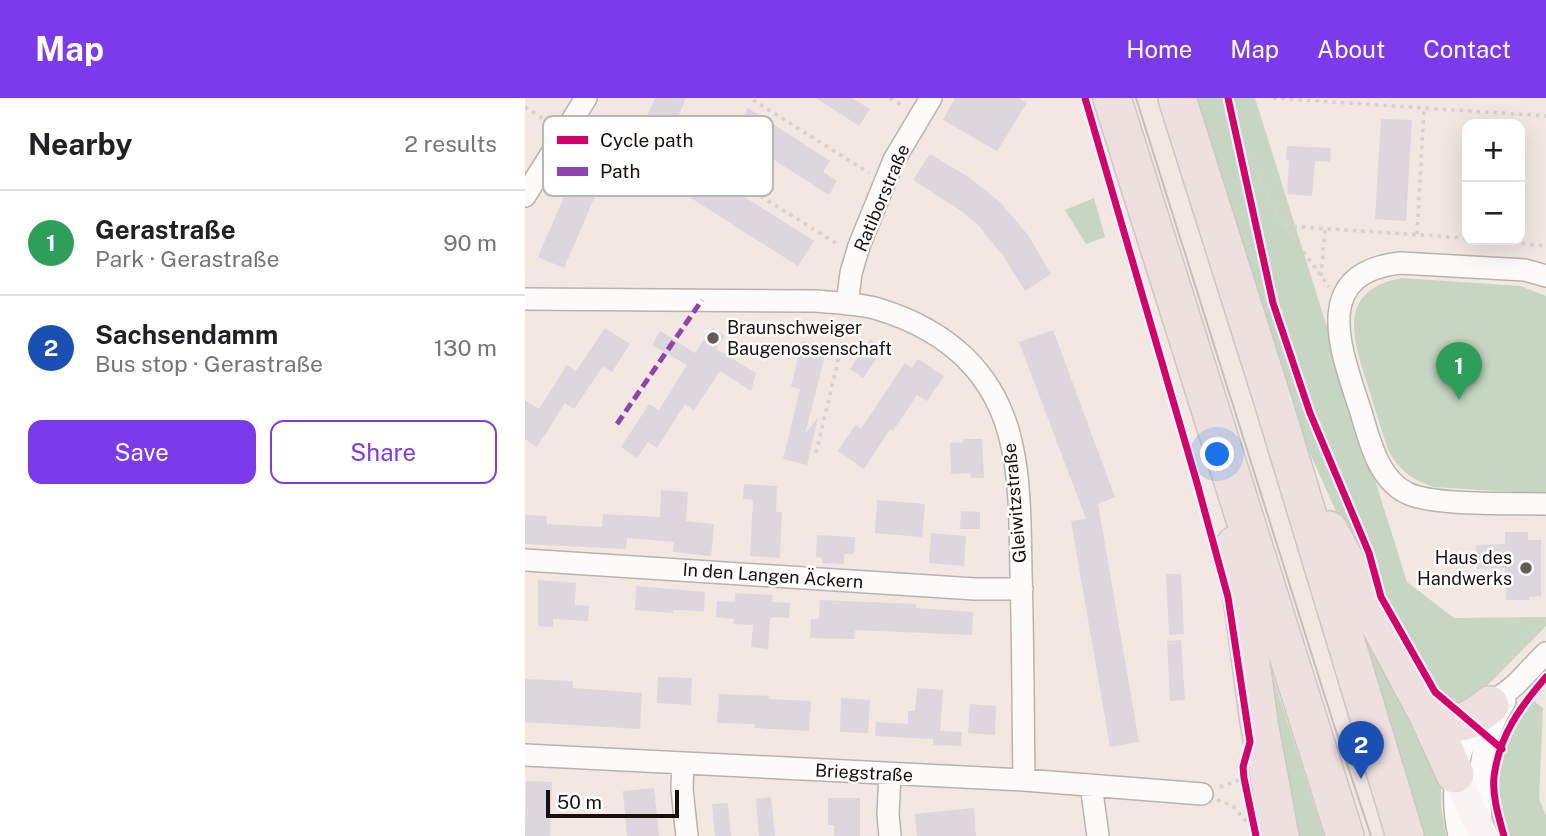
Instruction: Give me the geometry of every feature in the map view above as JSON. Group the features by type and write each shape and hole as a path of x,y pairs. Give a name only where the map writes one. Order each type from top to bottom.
{"highway":[{"path":"1112,98 1345,836"},
{"path":"1177,98 1273,401 1405,836"},
{"path":"1273,401 1302,462 1322,519 1427,713 1455,774"},
{"path":"1226,460 1259,722 1267,834"},
{"path":"1427,713 1443,721 1459,723 1474,718 1498,690"}],"street":[{"path":"575,116 586,98"},
{"name":"Ratiborstraße","path":"849,304 856,256 894,160 931,98"},
{"path":"525,196 543,167"},
{"path":"1546,276 1525,270 1400,263 1384,265 1357,277 1341,302 1338,320 1343,356 1377,458 1394,484 1407,494 1428,499 1546,504"},
{"name":"Gleiwitzstraße","path":"525,299 815,301 849,304 876,308 939,335 969,360 989,386 1003,416 1012,446 1020,514 1024,780"},
{"name":"In den Langen Äckern","path":"525,560 975,589 1022,589"},
{"path":"1475,835 1455,774 1467,739 1498,690 1546,653"},
{"path":"1475,835 1483,753 1500,708 1498,690"},
{"name":"Briegstraße","path":"525,755 1024,780 1202,794"},
{"path":"683,764 682,789 687,836"},
{"path":"890,774 890,836"},
{"path":"1091,785 1098,836"}],"path":[{"path":"1273,98 1546,116"},
{"path":"753,100 886,183"},
{"path":"525,107 543,118"},
{"path":"1417,234 1424,108"},
{"path":"1516,114 1516,119"},
{"path":"1235,134 1243,170"},
{"path":"1235,134 1285,226 1341,302"},
{"path":"761,196 856,256"},
{"path":"1285,226 1462,238"},
{"path":"1321,276 1325,229"},
{"path":"1525,243 1546,246"},
{"path":"815,453 849,304"},
{"path":"1498,690 1546,620"},
{"path":"1202,794 1244,778"},
{"path":"1202,794 1233,806 1267,834"}],"green space":[{"path":"1193,98 1255,98 1407,582 1454,618 1546,617 1546,626 1461,712 1423,683 1348,538 1292,413"},
{"path":"1094,198 1105,237 1086,244 1065,210"},
{"path":"1402,278 1520,286 1546,296 1546,494 1434,487 1407,474 1388,450 1357,349 1355,318 1358,304 1367,293 1381,284"},
{"path":"1365,620 1441,782 1441,806 1446,836 1419,836 1353,625"},
{"path":"1267,658 1324,836 1287,836"},
{"path":"1529,697 1543,708 1539,799 1546,816 1546,836 1504,836 1497,799 1496,762 1506,727"}],"building":[{"path":"655,98 686,98 678,116 647,116"},
{"path":"816,98 852,98 870,109 859,126"},
{"path":"955,98 1019,98 1027,103 997,151 943,120"},
{"path":"748,108 760,116 743,116"},
{"path":"1381,119 1412,120 1406,221 1375,219"},
{"path":"773,124 830,161 823,172 837,181 829,195 773,159"},
{"path":"1287,146 1331,148 1330,162 1315,161 1312,196 1287,194"},
{"path":"930,154 970,178 1001,203 1028,235 1051,274 1025,291 1004,257 979,226 963,212 913,180"},
{"path":"564,196 595,196 564,268 538,257"},
{"path":"743,196 814,241 798,266 691,198"},
{"path":"605,328 630,344 612,372 603,366 574,409 565,403 537,447 525,439 525,400 539,409 567,365 576,371"},
{"path":"712,328 725,336 716,349 756,373 751,391 720,371 694,410 685,404 657,448 648,442 637,458 621,447 649,404 659,410 687,365 652,345 660,331 695,353"},
{"path":"1053,330 1115,497 1098,504 1139,742 1110,747 1071,521 1086,519 1019,342"},
{"path":"870,339 884,348 863,378 850,369"},
{"path":"802,341 827,347 805,434 818,417 807,465 783,459 800,389 791,387"},
{"path":"918,359 944,376 927,401 917,395 893,431 890,429 864,469 838,451 855,425 861,429 905,363 912,368"},
{"path":"963,439 982,439 984,478 971,478 970,473 951,474 950,443 963,442"},
{"path":"744,484 777,486 776,512 782,512 780,558 750,556 753,500 743,499"},
{"path":"661,490 688,492 686,521 714,524 711,556 673,552 674,542 627,538 626,549 525,544 525,515 547,516 547,524 602,527 603,514 660,517"},
{"path":"877,500 925,504 922,537 875,533"},
{"path":"961,511 980,512 980,529 960,529"},
{"name":"Haus des Handwerks","path":"1505,532 1528,532 1528,540 1541,540 1541,596 1529,597 1529,600 1506,600 1505,568 1477,569 1476,545 1505,544"},
{"path":"931,533 966,536 964,566 929,563"},
{"path":"817,535 855,537 854,554 844,554 844,564 822,563 822,558 816,557"},
{"path":"1166,574 1181,574 1184,634 1169,635"},
{"path":"538,580 576,583 575,605 589,606 588,621 553,619 553,627 538,626"},
{"path":"636,586 705,592 704,611 673,610 673,613 635,610"},
{"path":"735,593 773,595 772,602 790,603 789,618 770,619 768,649 751,647 753,625 733,624 734,619 716,617 717,601 735,602"},
{"path":"820,600 916,604 916,608 973,612 972,635 855,630 854,639 810,638 811,619 819,619"},
{"path":"1181,640 1185,700 1170,701 1167,641"},
{"path":"658,677 692,678 691,705 657,703"},
{"path":"525,679 573,681 573,688 642,693 640,729 525,722"},
{"path":"917,688 943,690 940,731 962,732 961,746 933,745 933,739 875,736 876,722 908,724 908,711 915,711"},
{"path":"719,694 811,701 809,731 755,728 755,724 717,723"},
{"path":"841,698 870,700 868,733 840,732"},
{"path":"970,704 996,706 995,735 968,733"},
{"path":"526,781 552,782 550,836 525,836"},
{"path":"654,788 659,836 627,836 623,791"},
{"path":"771,797 775,836 759,836 756,799"},
{"path":"828,798 860,798 860,836 834,836 834,825 828,825"},
{"path":"728,803 731,836 715,836 712,804"},
{"path":"974,808 976,836 917,836 915,814"}],"tram line":[{"path":"1136,98 1371,836"}],"marked path":[{"path":"617,424 702,300"}],"cycle path":[{"path":"1085,98 1228,597 1250,742 1243,767 1244,778 1256,836"},
{"path":"1228,98 1273,303 1310,413 1369,553 1381,597 1435,692 1502,749"},
{"path":"1504,836 1494,792 1497,762 1512,723 1546,677"}],"place":[{"name":"Braunschweiger Baugenossenschaft","path":"713,338"},
{"name":"Gerastraße","path":"1459,400"},
{"name":"Haus des Handwerks","path":"1526,568"},
{"name":"Sachsendamm","path":"1361,779"}]}
